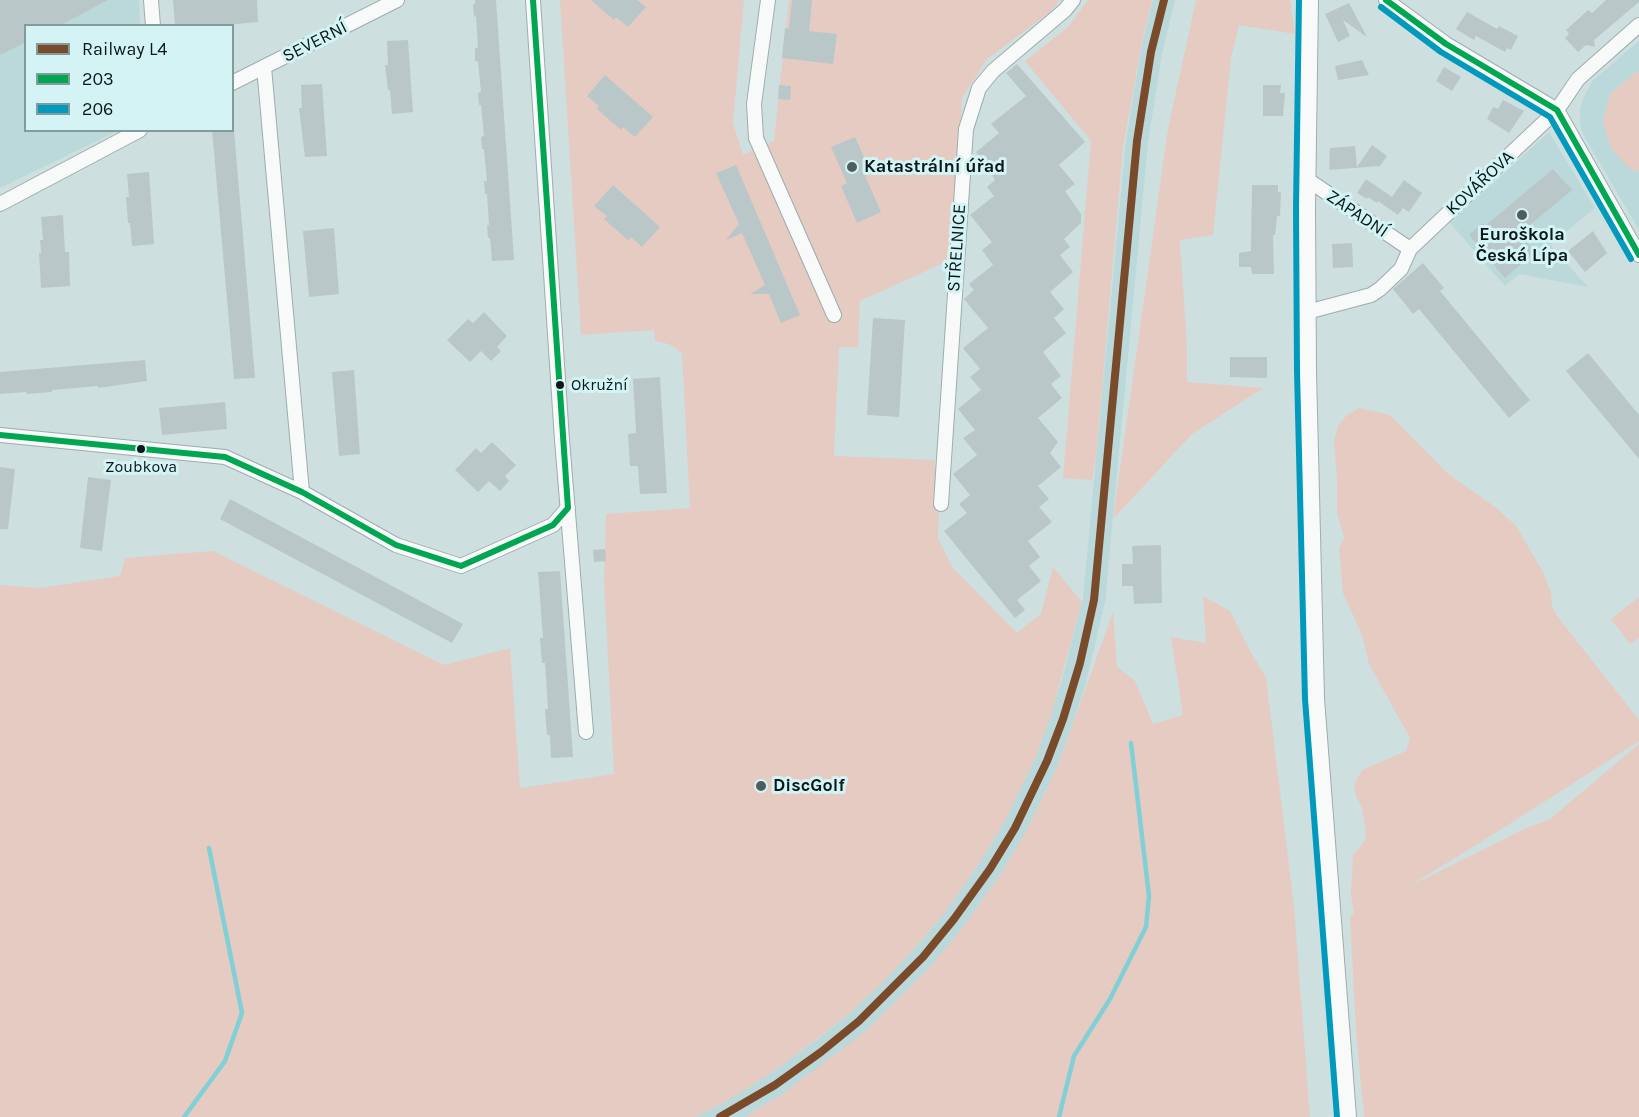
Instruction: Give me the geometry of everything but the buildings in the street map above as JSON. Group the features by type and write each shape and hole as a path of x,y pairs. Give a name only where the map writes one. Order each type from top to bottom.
{"street":[{"path":"151,0 153,24"},
{"name":"SEVERNÍ","path":"234,82 397,0"},
{"path":"533,0 586,732"},
{"path":"768,0 754,104 756,138 834,315"},
{"name":"STŘELNICE","path":"941,504 966,129 979,88 993,71 1065,10 1073,0"},
{"path":"1308,0 1305,178 1306,395 1314,699 1346,1117"},
{"path":"1386,0 1446,44 1557,110 1639,255"},
{"name":"KOVÁŘOVA","path":"1307,312 1371,295 1401,269 1410,249 1557,110 1578,79 1639,26"},
{"path":"264,68 302,492"},
{"path":"0,204 136,132"},
{"name":"ZÁPADNÍ","path":"1305,178 1410,249"},
{"path":"0,435 225,457 302,492 396,545 461,566 553,525 568,508"}],"shaded area":[{"path":"0,0 139,0 140,24 24,24 24,132 115,132 0,188"},
{"path":"560,0 744,0 733,123 743,155 774,141 789,0 1060,0 1050,12 987,59 962,98 950,260 860,301 858,347 839,347 834,456 934,460 939,511 938,538 952,567 1017,633 1041,614 1053,567 1082,602 1051,715 1036,756 1004,822 980,862 945,912 883,982 851,1012 768,1075 730,1099 695,1117 0,1117 0,585 40,588 120,576 125,558 213,551 444,665 510,648 520,788 614,774 604,580 606,514 690,508 682,353 669,344 655,341 654,330 581,335"},
{"path":"1088,0 1152,0 1123,147 1096,457 1092,480 1063,478 1091,141 1025,61 1069,26"},
{"path":"1153,0 1175,0 1162,54 1148,142 1105,602 1085,687 1058,765 1025,834 1000,875 964,926 900,999 867,1030 828,1061 781,1095 745,1117 695,1117 730,1099 814,1042 851,1012 914,949 945,912 980,862 1004,822 1036,756 1062,680 1083,598 1126,140 1141,50"},
{"path":"1196,0 1290,0 1295,34 1239,25 1231,58 1213,235 1180,240 1187,382 1263,388 1192,434 1113,519 1168,129"},
{"path":"1639,41 1639,230 1583,134 1580,125 1580,111 1592,81"},
{"path":"1639,70 1639,172 1628,167 1611,148 1603,122 1610,94"},
{"name":"Euroškola Česká Lípa","path":"1549,132 1595,208 1550,245 1588,287 1519,274 1505,286 1450,223"},
{"path":"1359,408 1390,415 1447,473 1495,507 1516,526 1543,572 1557,616 1639,720 1639,741 1408,887 1526,828 1549,820 1639,744 1639,1117 1364,1117 1356,1031 1350,916 1354,914 1351,895 1353,855 1365,841 1366,833 1362,808 1354,785 1362,770 1406,751 1410,738 1369,664 1362,635 1343,593 1339,548 1344,538 1337,512 1334,442 1338,426 1347,415"},
{"path":"1203,596 1230,611 1266,677 1294,907 1310,1117 745,1117 781,1095 867,1030 932,965 964,926 1000,875 1025,834 1041,801 1058,765 1113,612 1117,667 1135,681 1153,724 1183,715 1171,637 1206,643"},
{"path":"1639,597 1639,638 1630,644 1611,619"}],"waterway":[{"path":"1059,1117 1074,1056 1110,999 1146,927 1149,896 1131,743"},
{"path":"184,1117 225,1061 242,1013 209,848"}],"rail line":[{"name":"L4","path":"720,1117 775,1085 821,1052 859,1021 923,957 990,869 1015,828 1047,761 1080,663 1094,600 1137,141 1151,52 1164,0"}],"transit line":[{"name":"203","path":"0,435 225,457 302,492 396,545 461,566 553,525 568,508 533,0"},
{"name":"206","path":"1299,0 1296,208 1297,371 1305,699 1337,1117"},
{"name":"203","path":"1386,0 1446,44 1557,110 1639,255"},
{"name":"206","path":"1381,7 1441,52 1550,117 1631,259"}],"place":[{"name":"Katastrální úřad","path":"852,167"},
{"name":"Euroškola Česká Lípa","path":"1522,215"},
{"name":"Okružní","path":"560,385"},
{"name":"Zoubkova","path":"141,449"},
{"name":"DiscGolf","path":"761,786"}]}
